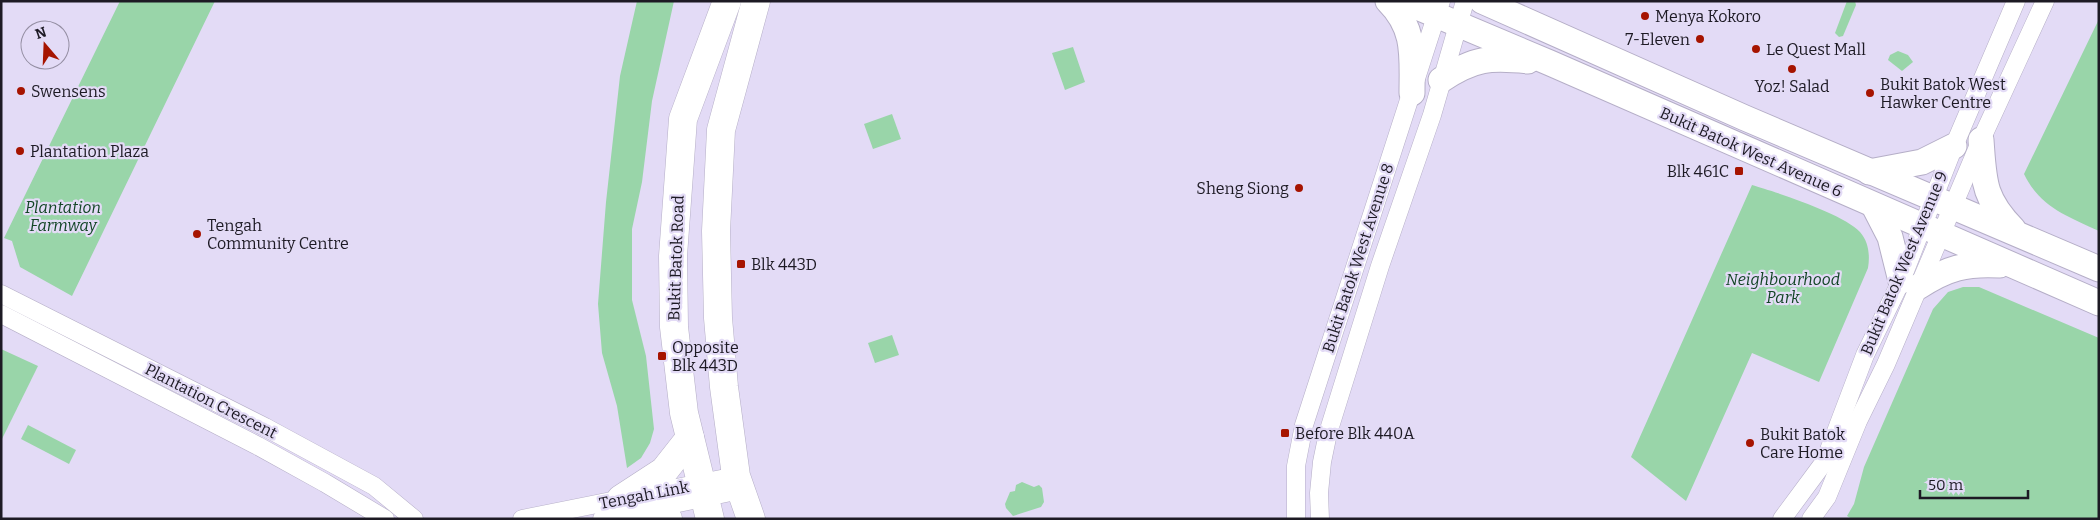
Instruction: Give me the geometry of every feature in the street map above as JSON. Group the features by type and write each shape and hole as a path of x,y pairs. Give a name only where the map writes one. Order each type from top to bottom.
{"main road":[{"name":"Bukit Batok Road","path":"705,500 684,413 674,327 673,256 683,119 727,1"},
{"path":"751,519 738,483 724,387 718,318 716,231 721,130 756,1"},
{"path":"621,499 664,471 690,438"}],"street":[{"path":"1388,1 1398,11 1411,41 1412,93"},
{"name":"Bukit Batok West Avenue 6","path":"1403,1 1450,10 1550,63 2099,303"},
{"name":"Bukit Batok West Avenue 6","path":"1482,1 1869,172 2099,270"},
{"path":"1510,1 1528,20"},
{"name":"Bukit Batok West Avenue 9","path":"1943,202 1954,146 2016,1"},
{"name":"Bukit Batok West Avenue 9","path":"1811,519 1827,497 1858,421 1886,364 1910,284 1943,202 1980,140 2045,1"},
{"name":"Bukit Batok West Avenue 8","path":"1296,519 1296,466 1304,425 1412,93 1450,10"},
{"name":"Bukit Batok West Avenue 8","path":"1320,519 1319,493 1322,462 1328,433 1380,266 1432,115 1441,80 1450,10"},
{"path":"1441,80 1470,64 1486,59 1550,63"},
{"path":"1980,140 1983,174 1993,206 2018,235"},
{"path":"1869,172 1922,162 1954,146"},
{"path":"1874,206 1910,284 1963,265 2010,265"},
{"name":"Bukit Batok West Avenue 9","path":"1782,519 1822,465 1865,356 1910,284"},
{"name":"Plantation Crescent","path":"1,294 265,427 374,486 414,519"},
{"name":"Plantation Crescent","path":"1,314 258,446 325,482 385,519"},
{"path":"258,446 266,436 265,427"},
{"name":"Tengah Link","path":"602,519 660,514 705,500 738,483"},
{"name":"Tengah Link","path":"522,519 621,499 705,500"}],"green space":[{"name":"Plantation Farmway","path":"120,1 215,1 72,296 20,267 12,241 4,238"},
{"path":"637,1 674,1 652,101 642,182 632,229 632,300 646,356 654,429 650,443 641,458 627,468 617,406 602,353 598,304 606,202 620,76"},
{"path":"1847,1 1855,1 1856,5 1843,36 1839,37 1835,33"},
{"path":"2099,19 2099,231 2065,215 2046,203 2038,195 2024,174"},
{"path":"1073,47 1085,82 1065,90 1052,53"},
{"path":"1898,51 1908,55 1913,62 1902,71 1888,60 1890,55"},
{"path":"892,114 901,139 873,149 864,124"},
{"name":"Neighbourhood Park","path":"1752,185 1809,204 1852,225 1860,232 1867,245 1869,254 1868,268 1819,382 1752,353 1686,501 1631,457"},
{"path":"1963,287 1979,287 2099,338 2099,519 1852,519 1847,516 1854,504 1864,467 1933,309 1948,292"},
{"path":"892,335 899,355 875,363 868,343"},
{"path":"1,349 38,366 1,441"},
{"path":"28,425 76,450 69,464 21,439"},
{"path":"1022,482 1034,487 1039,485 1042,488 1044,502 1041,507 1013,516 1005,504 1010,492 1015,491 1016,485"}],"place":[{"name":"Menya Kokoro","path":"1645,16"},
{"name":"7-Eleven","path":"1700,39"},
{"name":"Le Quest Mall","path":"1756,49"},
{"name":"Yoz! Salad","path":"1792,69"},
{"name":"Swensens","path":"21,91"},
{"name":"Bukit Batok West Hawker Centre","path":"1870,93"},
{"name":"Plantation Plaza","path":"20,151"},
{"name":"Blk 461C","path":"1739,171"},
{"name":"Sheng Siong","path":"1299,188"},
{"name":"Tengah Community Centre","path":"197,234"},
{"name":"Blk 443D","path":"741,264"},
{"name":"Opposite Blk 443D","path":"662,356"},
{"name":"Before Blk 440A","path":"1285,433"},
{"name":"Bukit Batok Care Home","path":"1750,443"}]}
